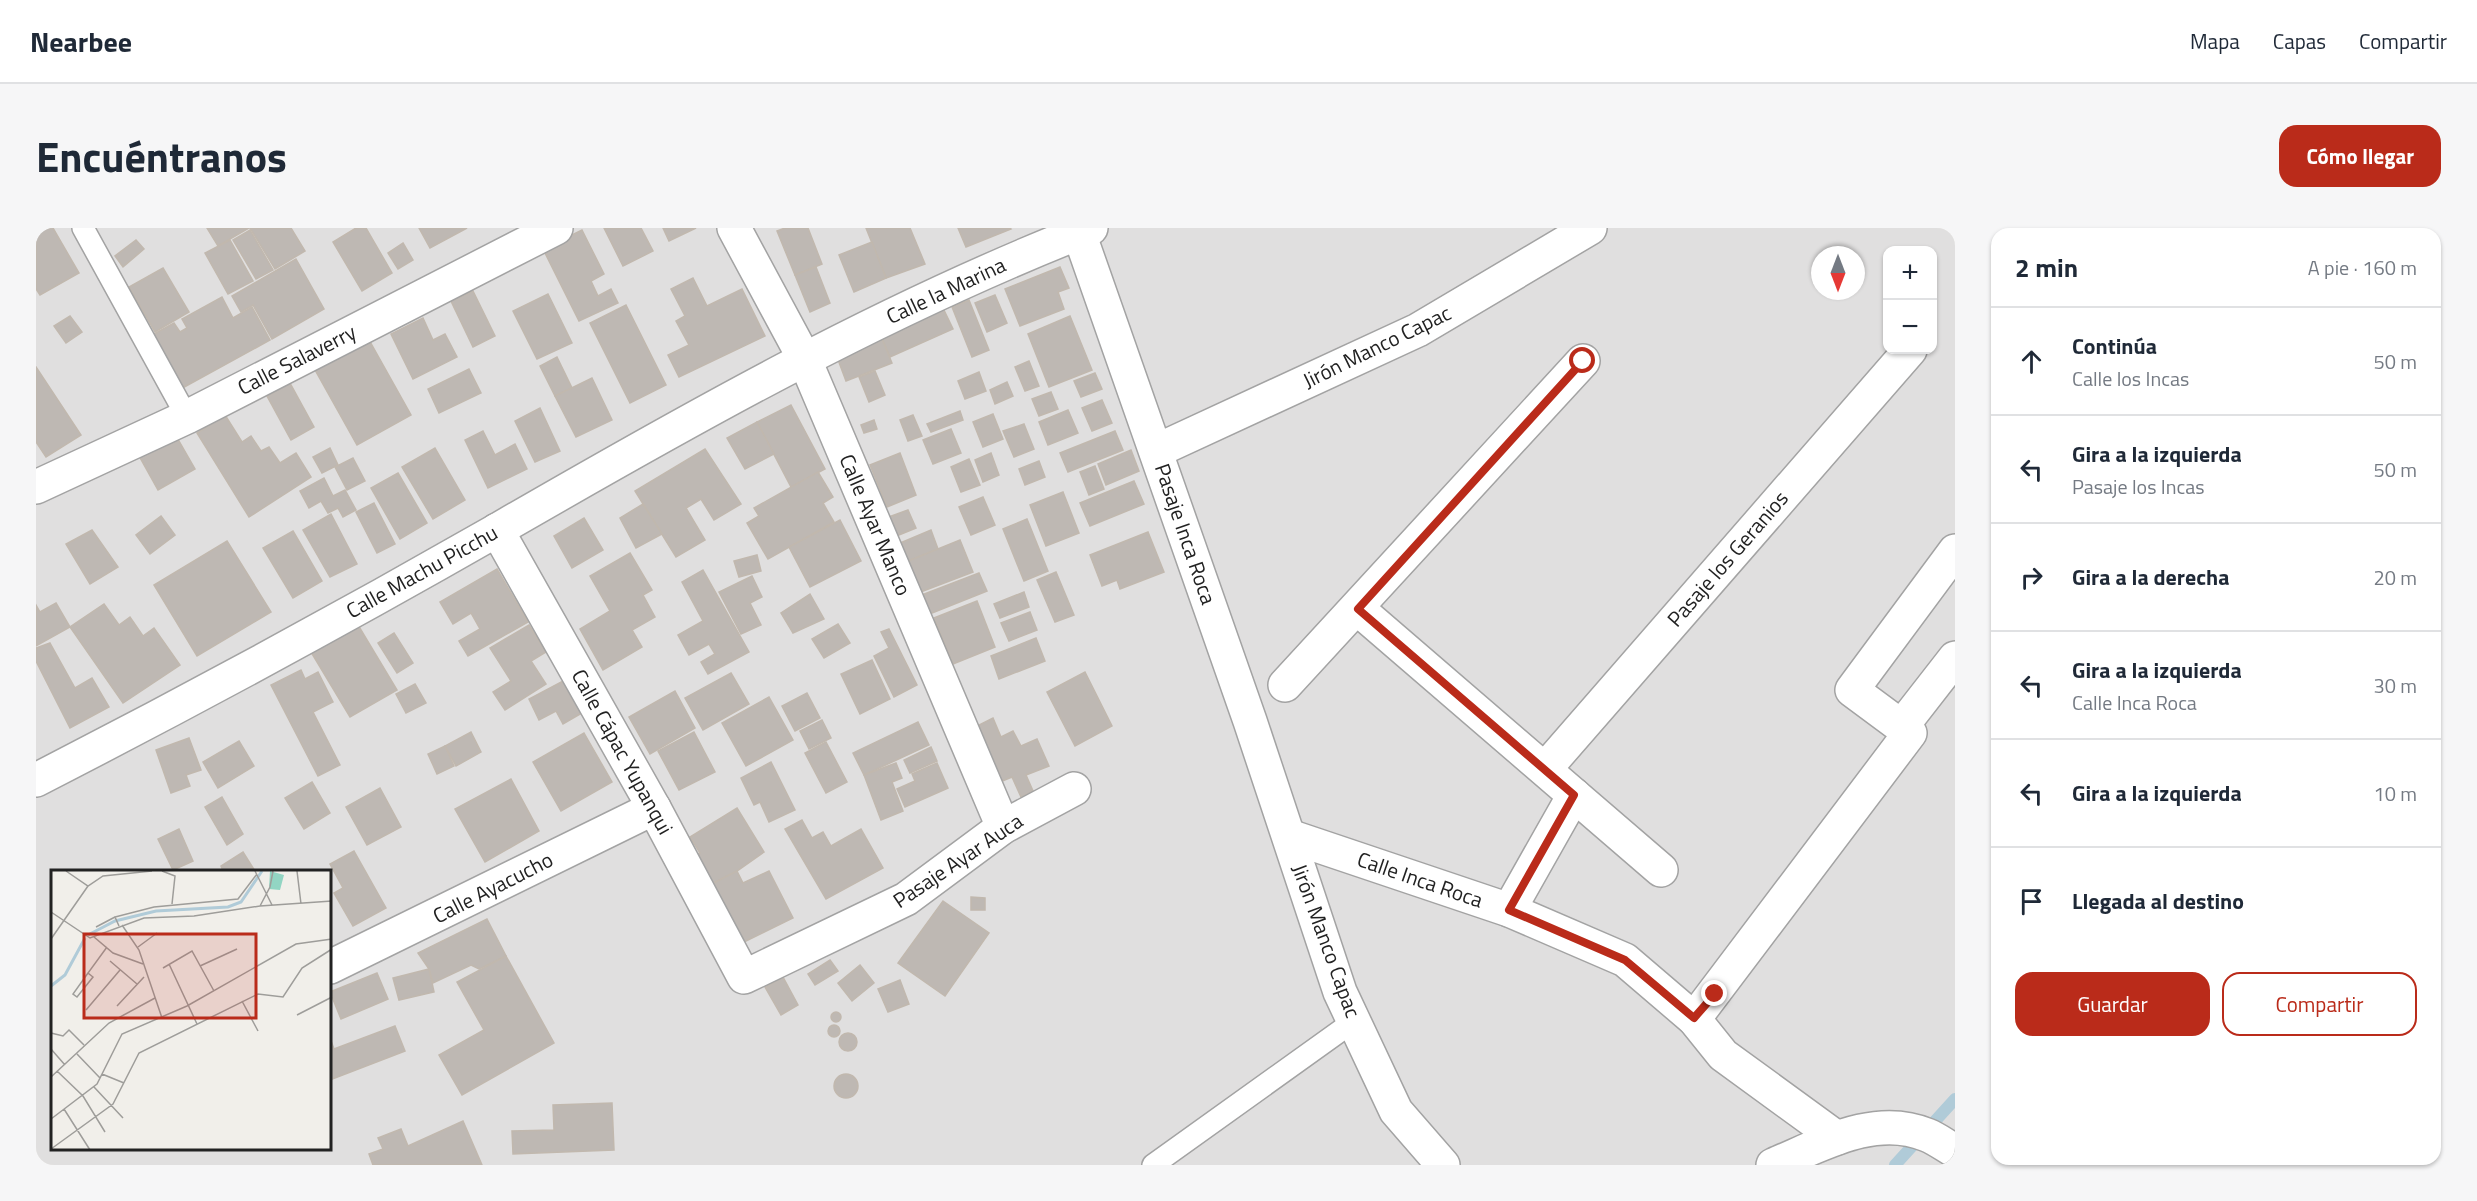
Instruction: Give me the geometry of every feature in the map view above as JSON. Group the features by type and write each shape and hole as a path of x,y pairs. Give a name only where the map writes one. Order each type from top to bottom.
{"street":[{"name":"Calle Salaverry","path":"36,488 187,417 556,228"},
{"name":"Calle Ayar Manco","path":"734,228 804,358 1003,827"},
{"name":"Jirón Manco Capac","path":"1156,451 1418,330 1590,228"},
{"name":"Calle la Marina","path":"804,358 1029,252 1085,230"},
{"name":"Pasaje Inca Roca","path":"1085,230 1156,451 1289,836"},
{"name":"Pasaje los Geranios","path":"1545,769 1907,354"},
{"name":"Calle Machu Picchu","path":"36,780 308,636 497,530 642,445 804,358"},
{"path":"1286,685 1583,361"},
{"name":"Calle Cápac Yupanqui","path":"497,530 654,808 744,977"},
{"path":"1694,1018 1910,733 1852,690 1955,551"},
{"path":"1358,609 1661,870"},
{"path":"1902,726 1955,658"},
{"name":"Pasaje Ayar Auca","path":"744,977 906,899 1003,827 1074,789"},
{"path":"1509,910 1574,795"},
{"name":"Calle Ayacucho","path":"332,966 654,808"},
{"name":"Jirón Manco Capac","path":"1289,836 1340,992 1396,1111 1443,1165"},
{"name":"Calle Inca Roca","path":"1289,836 1509,910 1625,960 1694,1018 1723,1055 1837,1138"},
{"path":"1773,1165 1837,1138 1879,1126 1926,1134 1955,1151"}],"lane":[{"path":"83,228 187,417"},
{"path":"1153,1165 1354,1021"}],"shaded area":[{"path":"36,228 1955,228 1955,1165 36,1165"}],"building":[{"path":"36,228 53,228 79,273 40,295 36,289"},
{"path":"207,228 249,228 218,246"},
{"path":"250,228 291,228 305,251 275,269"},
{"path":"356,228 366,228 392,273 362,291 333,242"},
{"path":"419,228 467,228 430,248"},
{"path":"604,228 641,228 653,251 623,266"},
{"path":"663,228 696,228 669,241"},
{"path":"785,228 808,228 822,264 795,275 777,231"},
{"path":"866,228 910,228 925,264 886,278"},
{"path":"958,228 1010,228 1011,229 966,247"},
{"path":"250,230 273,270 256,279 233,240"},
{"path":"582,230 604,274 591,281 598,296 611,289 618,303 579,321 543,249"},
{"path":"136,240 144,249 123,267 115,256"},
{"path":"230,240 253,281 228,294 205,253"},
{"path":"872,242 886,278 854,292 839,255"},
{"path":"403,243 413,260 398,269 388,253"},
{"path":"296,259 324,309 272,339 253,305 241,312 232,296"},
{"path":"816,267 830,303 810,312 795,275"},
{"path":"1060,267 1069,288 1058,292 1064,309 1020,326 1005,289"},
{"path":"163,268 189,312 155,332 129,287"},
{"path":"693,278 707,306 742,289 765,336 679,377 668,355 689,345 676,321 685,316 671,289"},
{"path":"473,291 495,336 473,347 451,301"},
{"path":"548,294 572,343 537,359 513,311"},
{"path":"995,295 1007,323 987,332 975,303"},
{"path":"222,297 233,318 252,307 270,340 179,390 152,335 174,323 180,332 187,328 182,319"},
{"path":"969,300 989,350 972,357 952,307"},
{"path":"626,305 666,385 630,403 590,323"},
{"path":"942,306 953,329 890,357 880,334"},
{"path":"70,316 82,332 66,343 54,326"},
{"path":"1070,316 1092,370 1049,387 1028,334"},
{"path":"423,318 433,340 445,334 457,357 413,379 391,334"},
{"path":"368,338 411,415 357,445 314,368"},
{"path":"882,339 892,363 846,381 837,357"},
{"path":"557,357 572,388 555,396 540,366"},
{"path":"1029,361 1039,386 1025,391 1015,367"},
{"path":"36,367 81,435 46,457 36,442"},
{"path":"469,369 481,393 439,413 428,389"},
{"path":"875,371 885,395 869,402 859,377"},
{"path":"979,372 986,391 965,399 958,381"},
{"path":"1095,373 1102,389 1081,397 1074,381"},
{"path":"592,378 612,420 576,437 555,396"},
{"path":"1007,382 1013,396 995,404 990,390"},
{"path":"290,383 314,427 291,440 267,396"},
{"path":"1051,392 1058,409 1039,416 1032,399"},
{"path":"1102,400 1112,423 1092,431 1082,408"},
{"path":"791,405 825,469 791,487 757,422"},
{"path":"540,408 560,451 535,462 515,421"},
{"path":"1068,410 1078,433 1048,445 1039,422"},
{"path":"960,411 963,420 931,432 927,424"},
{"path":"993,414 1003,439 983,447 973,422"},
{"path":"225,415 242,442 251,436 261,451 269,447 280,463 296,453 311,477 249,517 197,433"},
{"path":"913,415 922,436 908,441 900,420"},
{"path":"874,420 877,429 864,433 861,425"},
{"path":"757,422 774,454 745,469 727,438"},
{"path":"1024,424 1034,449 1014,457 1003,431"},
{"path":"951,429 961,453 933,464 923,440"},
{"path":"483,431 495,455 515,444 527,469 488,488 465,440"},
{"path":"1115,431 1123,450 1068,472 1060,453"},
{"path":"175,434 195,469 158,490 138,454"},
{"path":"330,448 338,465 322,473 313,457"},
{"path":"435,448 465,500 433,519 402,467"},
{"path":"705,449 741,504 714,520 701,499 686,508 705,540 676,557 635,491"},
{"path":"1131,450 1139,471 1106,485 1098,464"},
{"path":"900,453 916,495 887,507 870,465"},
{"path":"991,453 999,475 983,482 975,460"},
{"path":"353,458 365,481 347,490 335,467"},
{"path":"969,459 980,485 961,492 951,467"},
{"path":"1039,461 1045,477 1025,485 1019,469"},
{"path":"1095,466 1104,489 1089,495 1080,472"},
{"path":"818,472 833,497 823,503 834,522 768,559 747,523 759,516 754,508"},
{"path":"398,473 427,523 400,539 371,488"},
{"path":"324,478 333,496 345,490 356,510 343,517 338,508 328,513 321,501 309,508 300,491"},
{"path":"1134,481 1144,504 1090,526 1080,503"},
{"path":"1063,492 1079,533 1046,546 1030,505"},
{"path":"983,497 995,525 971,535 959,507"},
{"path":"374,503 395,544 377,553 356,512"},
{"path":"643,504 662,534 636,548 620,518"},
{"path":"908,510 916,528 894,537 886,518"},
{"path":"331,514 357,564 330,577 303,530"},
{"path":"161,516 175,535 150,554 136,535"},
{"path":"584,518 603,550 572,568 554,536"},
{"path":"1027,519 1048,571 1024,581 1003,529"},
{"path":"840,520 861,561 810,587 789,547"},
{"path":"92,530 118,567 90,584 66,544"},
{"path":"931,530 938,549 906,562 898,544"},
{"path":"293,531 322,581 293,598 263,548"},
{"path":"1148,532 1164,572 1120,589 1117,580 1102,586 1090,555"},
{"path":"960,540 973,572 918,593 906,562"},
{"path":"227,541 271,612 197,656 154,585"},
{"path":"630,553 652,590 643,595 655,617 632,630 642,647 603,670 580,629 610,611 590,576"},
{"path":"757,555 761,571 739,577 734,561"},
{"path":"497,569 528,622 468,656 459,641 480,629 471,613 453,624 440,602"},
{"path":"703,570 749,652 708,674 701,662 715,654 709,644 689,655 678,635 703,621 682,582"},
{"path":"1056,572 1074,615 1055,622 1037,580"},
{"path":"979,573 987,591 922,617 914,598"},
{"path":"752,576 762,597 750,603 761,625 741,634 719,592"},
{"path":"1024,592 1029,607 1000,618 994,604"},
{"path":"810,594 824,619 793,633 781,613"},
{"path":"977,601 995,647 953,664 934,618"},
{"path":"56,603 70,627 36,646 36,605 40,612"},
{"path":"104,604 119,625 130,617 143,636 154,628 180,665 123,703 70,627"},
{"path":"1030,612 1037,630 1009,641 1001,623"},
{"path":"838,624 850,643 824,658 812,639"},
{"path":"358,625 397,690 350,717 311,652"},
{"path":"529,625 546,652 531,661 546,684 505,710 493,692 511,681 490,648"},
{"path":"889,629 917,685 894,697 874,656 889,648 881,632"},
{"path":"394,633 413,663 397,673 378,643"},
{"path":"1036,638 1045,661 999,679 991,656"},
{"path":"50,643 75,688 92,678 109,707 70,728 36,661 36,648"},
{"path":"872,660 890,699 860,714 841,674"},
{"path":"301,670 305,679 318,672 333,702 313,712 340,765 318,776 271,685"},
{"path":"1085,672 1112,726 1075,746 1047,692"},
{"path":"731,673 749,704 703,730 685,698"},
{"path":"565,680 582,713 563,724 556,711 539,720 529,699"},
{"path":"415,684 426,703 406,713 396,694"},
{"path":"675,691 695,728 650,754 629,717"},
{"path":"807,693 820,718 795,731 782,706"},
{"path":"769,697 793,740 746,766 722,723"},
{"path":"993,718 1001,737 1013,731 1021,746 1037,739 1049,766 1026,775 1033,791 1021,797 1012,777 1000,782 975,727"},
{"path":"822,720 831,738 809,749 800,731"},
{"path":"918,722 929,745 864,775 853,753"},
{"path":"471,732 481,752 456,766 445,746"},
{"path":"694,732 715,772 679,790 658,751"},
{"path":"584,733 612,782 561,811 533,762"},
{"path":"189,738 201,770 186,775 190,786 171,793 156,750"},
{"path":"239,741 254,766 218,788 203,762"},
{"path":"826,742 847,782 826,793 805,753"},
{"path":"445,746 454,766 437,774 428,754"},
{"path":"931,747 937,761 910,773 904,760"},
{"path":"771,762 795,810 769,822 760,802 754,805 741,778"},
{"path":"896,763 902,778 892,782 903,811 881,820 864,775"},
{"path":"937,763 948,788 905,807 897,789 915,781 912,774"},
{"path":"511,779 539,831 485,862 455,809"},
{"path":"312,782 330,813 304,829 285,798"},
{"path":"380,788 401,827 367,845 346,807"},
{"path":"222,797 243,834 227,845 205,807"},
{"path":"737,808 764,852 737,871 708,886 692,858 700,853 690,837"},
{"path":"802,820 812,838 823,832 831,846 861,829 883,868 826,899 785,829"},
{"path":"179,829 193,861 173,870 158,839"},
{"path":"354,851 386,908 353,926 334,893 343,888 330,864"},
{"path":"243,852 254,870 223,870 221,866"},
{"path":"737,871 743,883 769,871 793,918 738,945 708,886"},
{"path":"971,897 985,898 985,910 971,910"},
{"path":"943,901 989,933 945,996 898,963"},
{"path":"487,919 506,956 479,969 471,965 433,983 429,969 418,953"},
{"path":"506,956 554,1043 462,1095 439,1055 484,1030 457,982"},
{"path":"830,960 838,971 815,985 808,974"},
{"path":"860,965 874,983 852,1001 838,983"},
{"path":"429,969 434,992 399,1000 393,978"},
{"path":"377,973 388,999 341,1019 332,991"},
{"path":"783,977 798,1005 781,1015 765,987"},
{"path":"900,980 909,1004 888,1012 878,989"},
{"path":"836,1012 840,1013 840,1021 836,1022 832,1021 831,1017 832,1013"},
{"path":"834,1025 840,1031 834,1037 828,1031"},
{"path":"395,1026 405,1051 332,1079 332,1044 334,1049"},
{"path":"848,1033 856,1038 857,1042 852,1050 848,1051 840,1046 839,1042 844,1034"},
{"path":"846,1074 854,1078 858,1086 854,1094 846,1098 838,1094 834,1086 838,1078"},
{"path":"612,1103 614,1150 513,1154 512,1131 554,1130 553,1105"},
{"path":"463,1121 482,1165 373,1165 369,1154 383,1149 378,1138 401,1129 408,1146"}],"waterway":[{"path":"1895,1165 1955,1099"}],"route":[{"path":"1583,361 1358,609 1574,795 1509,910 1625,960 1694,1018 1715,994"}]}
